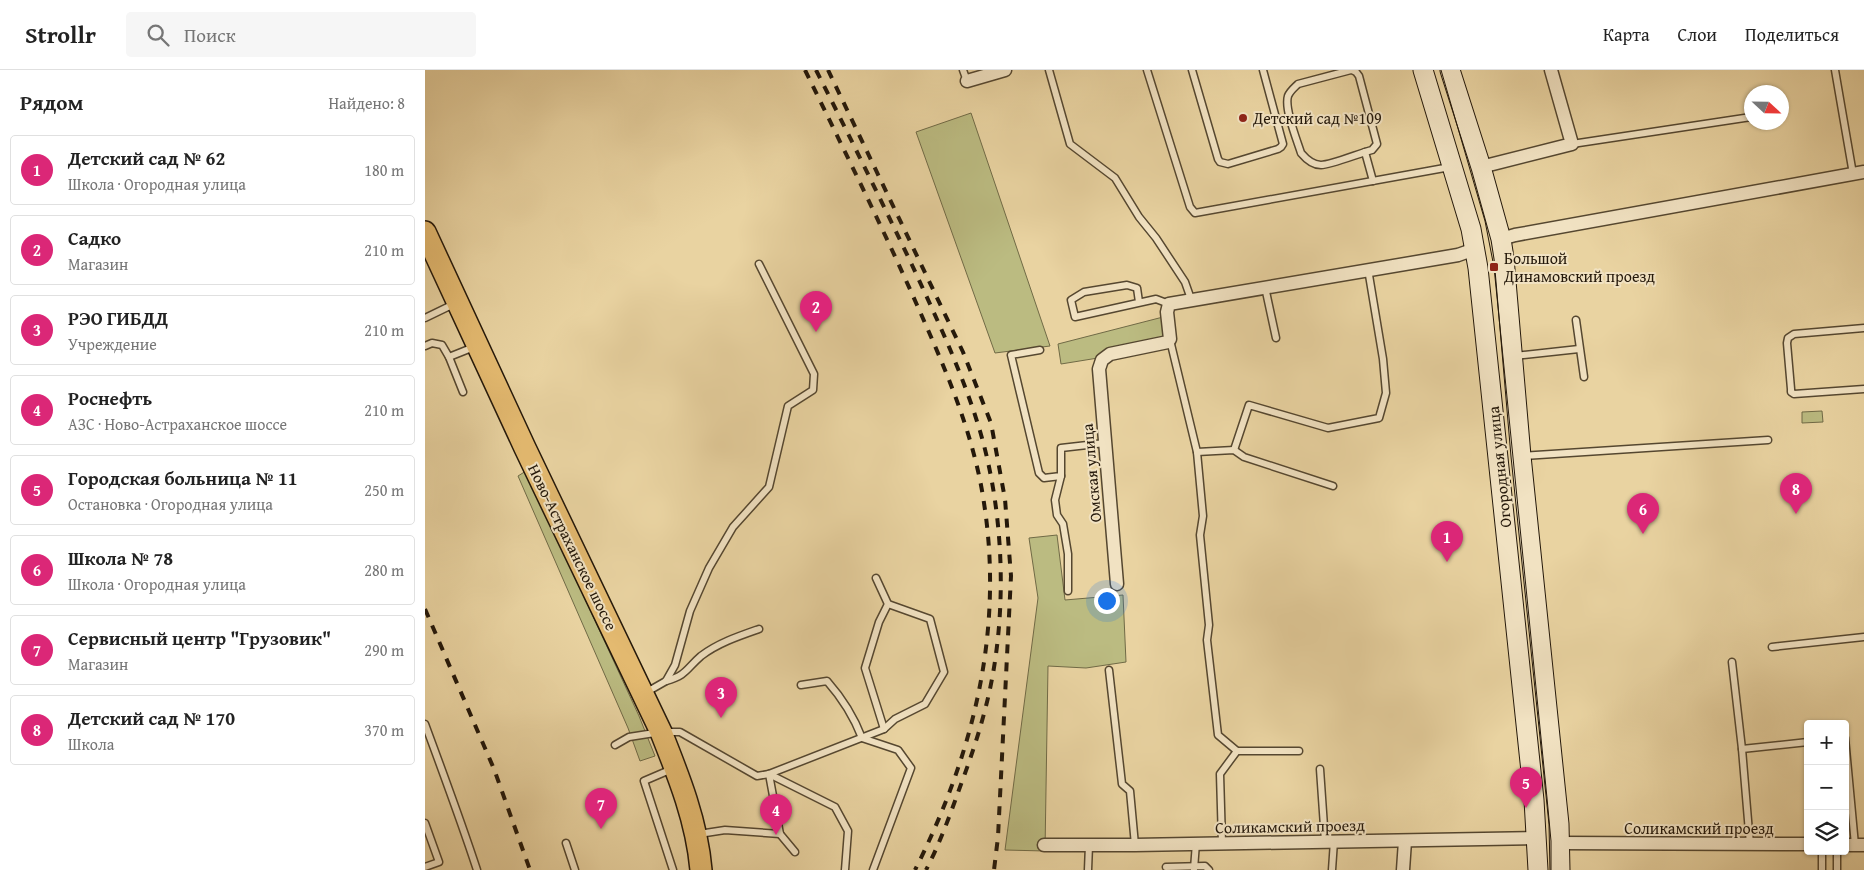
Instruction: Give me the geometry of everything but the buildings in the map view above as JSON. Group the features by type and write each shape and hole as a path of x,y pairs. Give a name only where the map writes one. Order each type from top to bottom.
{"main road":[{"name":"Ново-Астраханское шоссе","path":"425,232 661,732 697,835 701,870"}],"street":[{"path":"965,75 1005,70"},
{"name":"Огородная улица","path":"1423,70 1475,249 1535,800 1538,870"},
{"name":"Огородная улица","path":"1450,70 1481,167 1501,240 1560,843 1560,870"},
{"path":"1481,167 1572,144 1551,70"},
{"path":"1501,240 1515,235 1859,173"},
{"path":"1170,339 1167,312 1169,304 1458,255 1475,249"},
{"name":"Омская улица","path":"1117,584 1099,370 1102,360 1110,354 1165,344 1170,339"},
{"name":"Соликамский проезд","path":"1044,845 1536,838"},
{"path":"1403,870 1405,841"},
{"name":"Соликамский проезд","path":"1560,843 1804,844"}],"lane":[{"path":"1049,70 1071,144 1115,178 1139,217 1157,238 1185,282 1191,300"},
{"path":"1147,70 1190,207 1195,213 1452,166"},
{"path":"1192,70 1220,162 1228,164 1278,149 1283,144 1263,70"},
{"path":"1351,70 1356,72 1359,76 1377,140 1375,148 1365,152 1322,165 1305,159 1301,153 1287,106 1288,96 1292,89 1298,84 1351,70"},
{"path":"1835,70 1859,173"},
{"path":"1572,144 1744,118"},
{"path":"1365,152 1373,181"},
{"path":"666,681 675,665 690,611 709,568 733,528 769,487 787,406 813,390 815,374 759,264"},
{"path":"1235,450 1249,405 1329,428 1379,418 1386,393 1383,359 1368,269"},
{"path":"1139,302 1137,288 1127,285 1084,292 1071,300 1075,317 1156,299 1169,304"},
{"path":"1265,287 1276,338"},
{"path":"425,318 458,302"},
{"path":"1576,320 1584,377"},
{"path":"1864,328 1794,334 1788,338 1787,343 1791,392 1794,394 1864,389"},
{"path":"1170,339 1197,452 1203,516 1200,535 1209,625 1207,640 1218,735 1237,751 1299,751"},
{"path":"425,346 432,343 442,345 463,392"},
{"path":"449,357 478,346"},
{"path":"1513,356 1579,349"},
{"path":"1040,350 1011,354 1039,473 1044,478 1061,476"},
{"path":"1521,456 1768,440"},
{"path":"1068,591 1068,554 1063,524 1057,515 1055,500 1061,476 1061,448 1105,444"},
{"path":"1197,452 1235,450 1245,457 1333,486"},
{"path":"615,745 629,737 661,732 680,732 757,776 769,774 884,729 895,718 925,704 944,672 930,619 888,604 876,578"},
{"path":"884,729 865,668 879,622 888,604"},
{"path":"644,694 666,681 680,677 701,656 722,643 759,629"},
{"path":"1772,647 1864,637"},
{"path":"1731,662 1742,749 1750,844"},
{"path":"1109,670 1122,784 1130,791 1135,845"},
{"path":"801,685 827,681 838,694 857,724 862,738"},
{"path":"425,726 431,745 450,788 477,870"},
{"path":"862,738 897,750 911,768 873,870"},
{"path":"1742,749 1804,742"},
{"path":"1221,842 1219,774 1237,751"},
{"path":"1848,765 1855,845"},
{"path":"673,870 644,781 675,768"},
{"path":"1319,769 1332,870"},
{"path":"769,774 780,834 795,852"},
{"path":"769,774 835,807 848,831 845,870"},
{"path":"425,823 439,862 425,867"},
{"path":"697,835 725,830 780,834"},
{"path":"566,843 575,870"},
{"path":"1194,868 1196,843"},
{"path":"1088,870 1089,845"},
{"path":"1822,855 1822,870"},
{"path":"1837,855 1837,870"},
{"path":"1166,867 1194,868 1205,866 1209,870"}],"green space":[{"path":"971,113 1050,346 995,353 916,132"},
{"path":"1163,317 1165,336 1098,358 1061,364 1058,344"},
{"path":"1822,411 1823,422 1802,423 1802,412"},
{"path":"526,471 639,716 655,756 640,761 628,728 518,476"},
{"path":"1057,535 1065,600 1123,595 1126,662 1086,668 1048,666 1045,851 1005,850 1038,598 1029,538"}],"tram line":[{"path":"1441,70 1485,221 1494,267 1547,798 1551,841 1551,870"}],"railway":[{"path":"805,70 890,246 938,353 966,427 984,503 989,551 990,599 979,692 968,737 953,782 915,870"},
{"path":"816,70 853,143 949,347 980,431 995,498 1001,568 998,639 993,673 971,757 945,829 926,870"},
{"path":"828,70 963,352 991,423 1005,499 1011,576 998,837 994,870"},
{"path":"425,609 494,769 530,870"}],"place":[{"name":"Детский сад №109","path":"1243,118"},
{"name":"Большой Динамовский проезд","path":"1494,267"},
{"name":"Садко","path":"816,332"},
{"name":"Детский сад № 170","path":"1796,514"},
{"name":"Школа № 78","path":"1643,534"},
{"name":"Детский сад № 62","path":"1447,562"},
{"name":"РЭО ГИБДД","path":"721,718"},
{"name":"Городская больница № 11","path":"1526,808"},
{"name":"Сервисный центр \"Грузовик\"","path":"601,829"},
{"name":"Роснефть","path":"776,835"}]}
